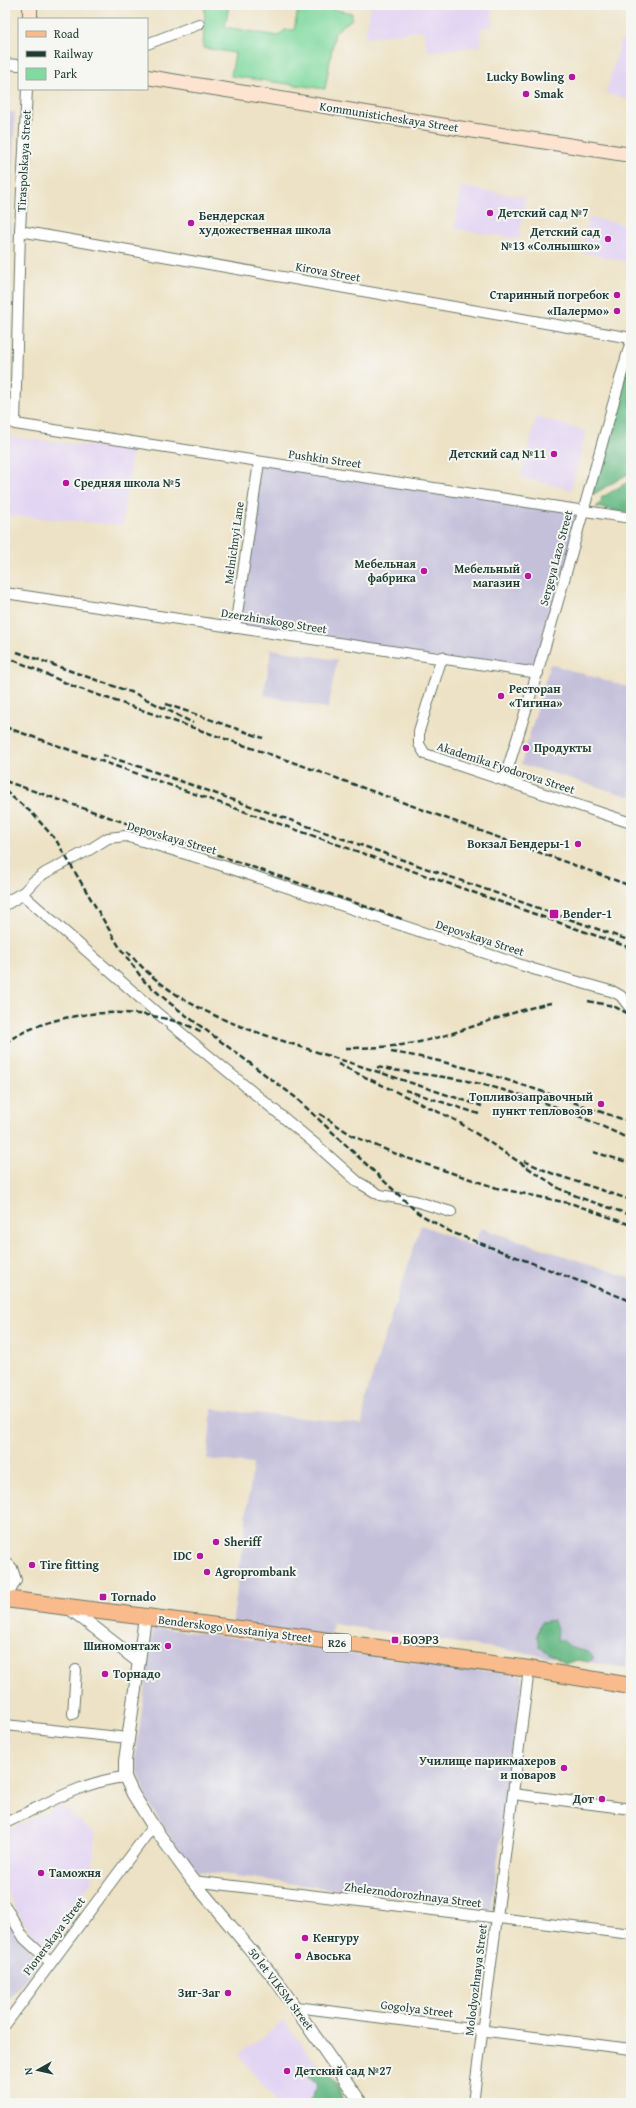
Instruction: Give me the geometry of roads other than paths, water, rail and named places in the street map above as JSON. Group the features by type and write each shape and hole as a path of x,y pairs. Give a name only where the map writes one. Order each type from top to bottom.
{"main road":[{"path":"30,5 30,18"},
{"name":"Kommunisticheskaya Street","path":"148,77 631,155"},
{"name":"Benderskogo Vosstaniya Street","path":"6,1599 145,1618 232,1627 529,1669 631,1686"}],"street":[{"path":"148,44 199,24"},
{"path":"5,64 18,65"},
{"name":"Tiraspolskaya Street","path":"15,424 20,231 27,90"},
{"name":"Kirova Street","path":"20,231 631,338"},
{"name":"Sergeya Lazo Street","path":"504,780 538,673 582,509 631,341"},
{"name":"Pushkin Street","path":"15,424 258,462 582,509 631,518"},
{"name":"Melnichnyi Lane","path":"235,628 258,462"},
{"name":"Dzerzhinskogo Street","path":"5,593 355,647 442,658 538,673"},
{"name":"Akademika Fyodorova Street","path":"442,658 419,731 418,738 421,750 430,756 631,823"},
{"name":"Depovskaya Street","path":"22,894 34,881 45,873 83,854 108,838 126,836 199,858 533,969 614,992 621,996 631,1009"},
{"path":"5,904 22,894 156,1012 358,1182 380,1195 415,1201 451,1212"},
{"path":"5,1561 12,1568 16,1580 6,1599"},
{"path":"69,1608 139,1662"},
{"path":"5,1823 101,1781 125,1777 125,1761 145,1618"},
{"name":"Molodyozhnaya Street","path":"473,2103 529,1669"},
{"path":"73,1714 76,1670"},
{"path":"5,1725 128,1738"},
{"name":"50 let VLKSM Street","path":"125,1777 132,1794 193,1881 276,1980 361,2103"},
{"path":"513,1794 631,1809"},
{"name":"Pionerskaya Street","path":"5,2025 50,1962 154,1826"},
{"name":"Zheleznodorozhnaya Street","path":"193,1881 497,1919 631,1934"},
{"path":"5,1906 24,1938 50,1962"},
{"name":"Gogolya Street","path":"296,2007 631,2049"}],"railway":[{"path":"17,652 136,694 193,723"},
{"path":"5,656 75,687 298,764 631,886"},
{"path":"166,704 263,738"},
{"path":"5,727 631,948"},
{"path":"102,755 138,766 631,941"},
{"path":"5,781 402,919"},
{"path":"5,791 32,813 56,840 120,948 144,981 171,1004 295,1097 418,1213 451,1232 631,1301"},
{"path":"127,951 148,973 171,991 220,1018 273,1038 482,1106"},
{"path":"588,1001 613,1006 631,1015"},
{"path":"345,1048 385,1047 424,1041 519,1011 551,1003"},
{"path":"5,1043 26,1031 50,1022 75,1016 102,1013 129,1013 155,1016 180,1023 202,1032"},
{"path":"391,1052 422,1057 483,1073 631,1122"},
{"path":"338,1064 457,1121 560,1189 581,1198 631,1215"},
{"path":"377,1067 467,1081 530,1098 571,1113 631,1140"},
{"path":"405,1090 479,1114"},
{"path":"320,1114 353,1136 401,1156 497,1188 573,1204 631,1225"},
{"path":"593,1152 631,1163"},
{"path":"524,1161 551,1173 631,1200"}],"place":[{"name":"Lucky Bowling","path":"572,77"},
{"name":"Smak","path":"526,94"},
{"name":"Детский сад №7","path":"490,213"},
{"name":"Бендерская художественная школа","path":"191,223"},
{"name":"Детский сад №13 «Солнышко»","path":"608,239"},
{"name":"Старинный погребок","path":"617,295"},
{"name":"«Палермо»","path":"617,311"},
{"name":"Детский сад №11","path":"554,454"},
{"name":"Средняя школа №5","path":"66,483"},
{"name":"Мебельная фабрика","path":"424,571"},
{"name":"Мебельный магазин","path":"528,576"},
{"name":"Ресторан «Тигина»","path":"501,696"},
{"name":"Продукты","path":"526,748"},
{"name":"Вокзал Бендеры-1","path":"578,844"},
{"name":"Bender-1","path":"554,914"},
{"name":"Топливозаправочный пункт тепловозов","path":"601,1104"},
{"name":"Sheriff","path":"216,1542"},
{"name":"IDC","path":"200,1556"},
{"name":"Tire fitting","path":"32,1565"},
{"name":"Agroprombank","path":"207,1572"},
{"name":"Tornado","path":"103,1597"},
{"name":"БОЭРЗ","path":"395,1640"},
{"name":"Шиномонтаж","path":"168,1646"},
{"name":"Торнадо","path":"105,1674"},
{"name":"Училище парикмахеров и поваров","path":"564,1768"},
{"name":"Дот","path":"602,1799"},
{"name":"Таможня","path":"41,1873"},
{"name":"Кенгуру","path":"305,1938"},
{"name":"Авоська","path":"298,1956"},
{"name":"Зиг-Заг","path":"228,1993"},
{"name":"Детский сад №27","path":"287,2071"}]}
